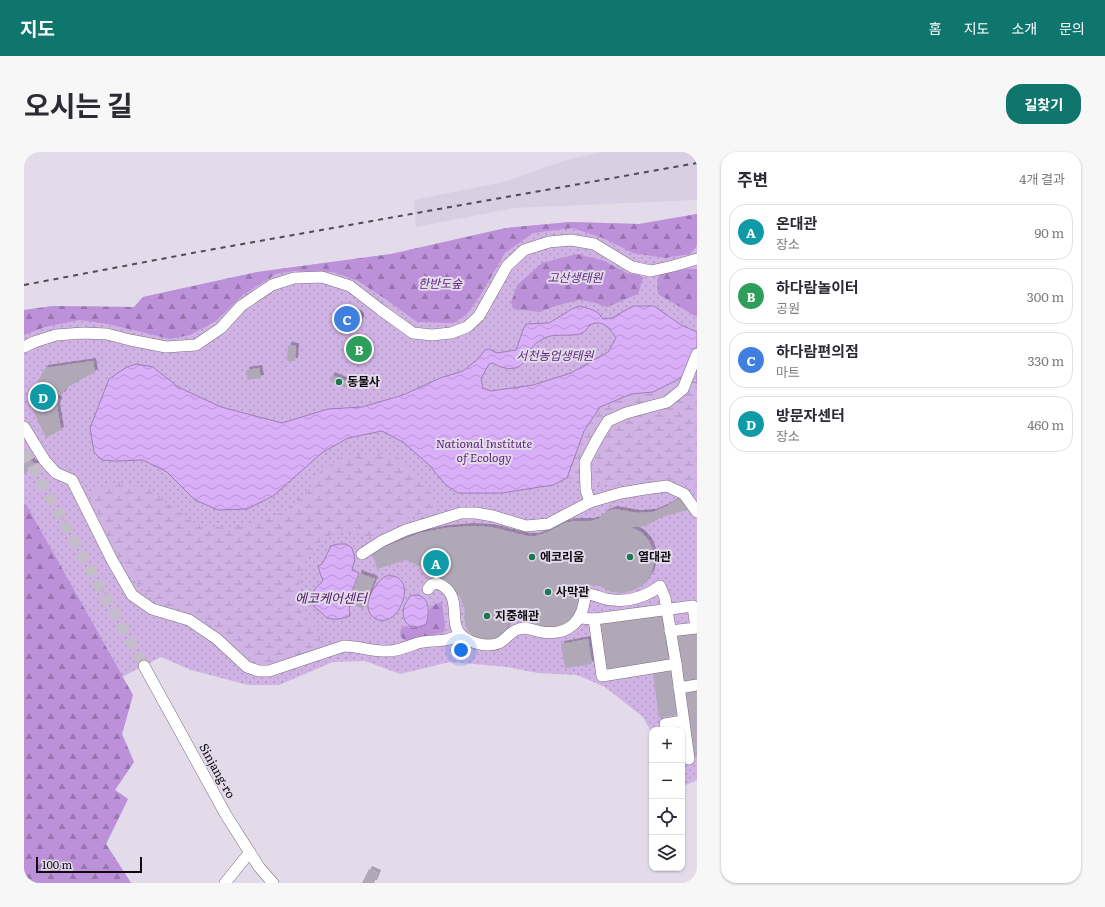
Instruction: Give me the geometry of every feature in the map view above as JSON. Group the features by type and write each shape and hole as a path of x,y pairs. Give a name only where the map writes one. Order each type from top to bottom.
{"street":[{"path":"24,346 56,335 83,333 107,334 166,347 196,344 221,328 241,306 272,285 294,278 322,277 350,286 414,333 432,335 451,333 467,327 480,316 508,266 524,250 549,242 571,240 594,244 632,267 651,271 697,259"},
{"path":"590,502 586,490 585,462 608,421 626,413 667,402 683,389 697,354"},
{"path":"24,427 45,461 56,474 72,480 112,560 132,595 152,609 189,620 217,639 246,667 259,671 269,671 344,646 355,646 389,652 419,643 454,639 460,634"},
{"path":"362,554 382,541 406,530 454,515 482,514 526,526 548,524 590,502 620,493 645,488 667,486 684,494 697,512"},
{"path":"428,589 431,585 437,583 444,586 451,595 455,608 455,622 460,634 473,643 487,644 499,643 510,633 519,628 528,628 541,632 552,633 562,631 572,626 578,621 584,605 585,594 594,594 605,599 622,601 639,598 660,586 665,598 676,664 688,759"},
{"path":"579,618 594,619 693,606 697,628 670,631"},
{"path":"594,619 602,676 676,664"},
{"name":"Sinjang-ro","path":"144,666 226,815 259,867 273,883"},
{"path":"679,688 697,685"},
{"path":"665,724 683,721"},
{"path":"225,883 250,852"}],"shaded area":[{"path":"602,152 697,152 697,200 514,208 416,227 414,200 504,182 566,160"}],"green space":[{"name":"National Institute of Ecology","path":"697,214 697,780 685,786 685,727 649,728 643,717 605,687 577,675 538,673 507,667 450,662 400,674 365,661 333,662 279,685 248,685 191,670 161,657 122,677 133,695 122,734 134,762 115,790 128,799 106,844 131,883 24,883 24,310 53,306 134,307 143,297 257,272 391,254 506,228 570,222 639,224"},
{"name":"한반도숲","path":"697,214 697,246 690,254 665,258 633,253 603,238 572,228 533,233 505,253 480,296 466,315 454,323 417,322 358,281 333,272 294,271 276,274 243,295 216,321 190,335 170,339 108,324 79,320 45,327 24,335 24,310 53,306 134,307 143,297 257,272 391,254 506,228 570,222 639,224"},
{"name":"고산생태원","path":"577,254 602,260 627,273 639,274 643,278 638,294 607,307 592,302 579,300 555,306 540,312 513,309 511,303 517,285 542,263"},
{"path":"687,269 697,269 697,317 658,294 657,280 660,274"},
{"path":"681,378 697,383 697,488 676,480 649,481 616,486 595,484 567,478 584,431 600,407 631,394 653,392"},
{"path":"363,454 381,454 399,458 427,486 438,512 435,514 418,514 378,535 365,538 357,533 351,532 334,534 328,536 318,544 309,556 301,573 298,608 317,629 322,637 318,648 294,658 270,665 261,664 244,654 202,618 158,603 147,595 127,569 107,536 93,506 91,496 95,488 118,482 153,490 168,504 197,525 230,528 259,521 285,511 309,488 320,472 340,458"},
{"path":"24,503 133,695 122,734 134,762 115,790 128,799 106,844 131,883 24,883"},
{"path":"442,602 445,626 444,632 409,641 401,637 400,632 402,627 409,626 414,628 428,618 431,607"}],"water":[{"path":"580,306 590,309 599,314 603,319 612,318 633,306 654,306 681,325 697,332 697,383 681,378 653,392 631,394 600,407 584,431 567,478 553,485 502,493 458,493 446,485 428,464 403,442 382,431 348,438 323,452 273,496 247,509 218,510 195,500 167,472 143,460 102,460 94,452 90,428 109,379 127,367 136,364 153,367 178,387 221,407 282,423 328,409 362,407 403,395 440,378 463,371 478,359 485,350 489,349 497,353 516,350 526,324 549,323 572,309","holes":["599,323 608,327 616,338 608,352 571,373 533,385 491,391 483,388 481,379 489,364 493,363 512,369 516,368 523,364 531,348 543,339 552,336 577,335 586,330 589,325"]},
{"name":"에코케어센터","path":"346,544 352,548 355,559 352,570 359,573 350,599 350,616 339,619 331,619 326,617 313,605 311,597 323,579 318,566 322,564 331,546"},
{"path":"386,576 396,577 402,582 404,599 400,608 394,615 387,620 379,620 372,616 369,611 369,598 376,585"},
{"path":"415,595 424,598 428,605 426,624 416,627 406,622 403,613 404,606 410,596"}],"building":[{"path":"354,312 361,316 361,320 357,323 347,326 333,325 332,322 337,315"},
{"path":"288,345 296,346 295,361 287,361"},
{"path":"93,361 95,372 66,388 62,395 54,394 59,400 57,406 61,430 46,438 28,400 45,368"},
{"path":"259,368 261,378 248,380 246,370"},
{"name":"동물사","path":"332,375 348,382 345,388 330,381"},
{"path":"24,455 36,465 24,474"},
{"path":"684,496 691,509 662,517 641,527 631,527 642,533 649,541 653,551 654,563 651,574 644,584 634,590 623,593 611,592 600,586 586,585 580,591 579,608 569,623 552,628 543,627 534,622 528,615 509,623 506,630 495,639 480,639 468,631 464,617 465,610 459,595 442,579 430,571 406,560 377,569 375,561 370,553 420,533 446,528 470,526 490,527 527,536 536,536 548,532 565,523 598,519 606,512 614,509 637,513 653,512"},
{"name":"에코케어센터","path":"359,573 375,579 363,609 349,601"},
{"path":"662,616 669,662 604,672 597,625"},
{"path":"697,632 697,680 683,682 676,636"},
{"path":"588,639 592,664 565,668 561,644"},
{"path":"672,670 678,715 659,718 653,673"},
{"path":"697,690 697,757 691,758 682,692"},
{"path":"369,869 378,873 374,883 362,883"}],"tunnel":[{"path":"24,451 144,666"}],"railway":[{"path":"24,285 198,252 697,163"}],"place":[{"name":"하다람편의점","path":"347,319"},
{"name":"하다람놀이터","path":"359,349"},
{"name":"동물사","path":"339,382"},
{"name":"방문자센터","path":"43,397"},
{"name":"에코리움","path":"532,557"},
{"name":"열대관","path":"630,557"},
{"name":"온대관","path":"436,563"},
{"name":"사막관","path":"548,592"},
{"name":"지중해관","path":"487,616"}],"park label":[{"name":"서천농업생태원","path":"555,356"}]}
